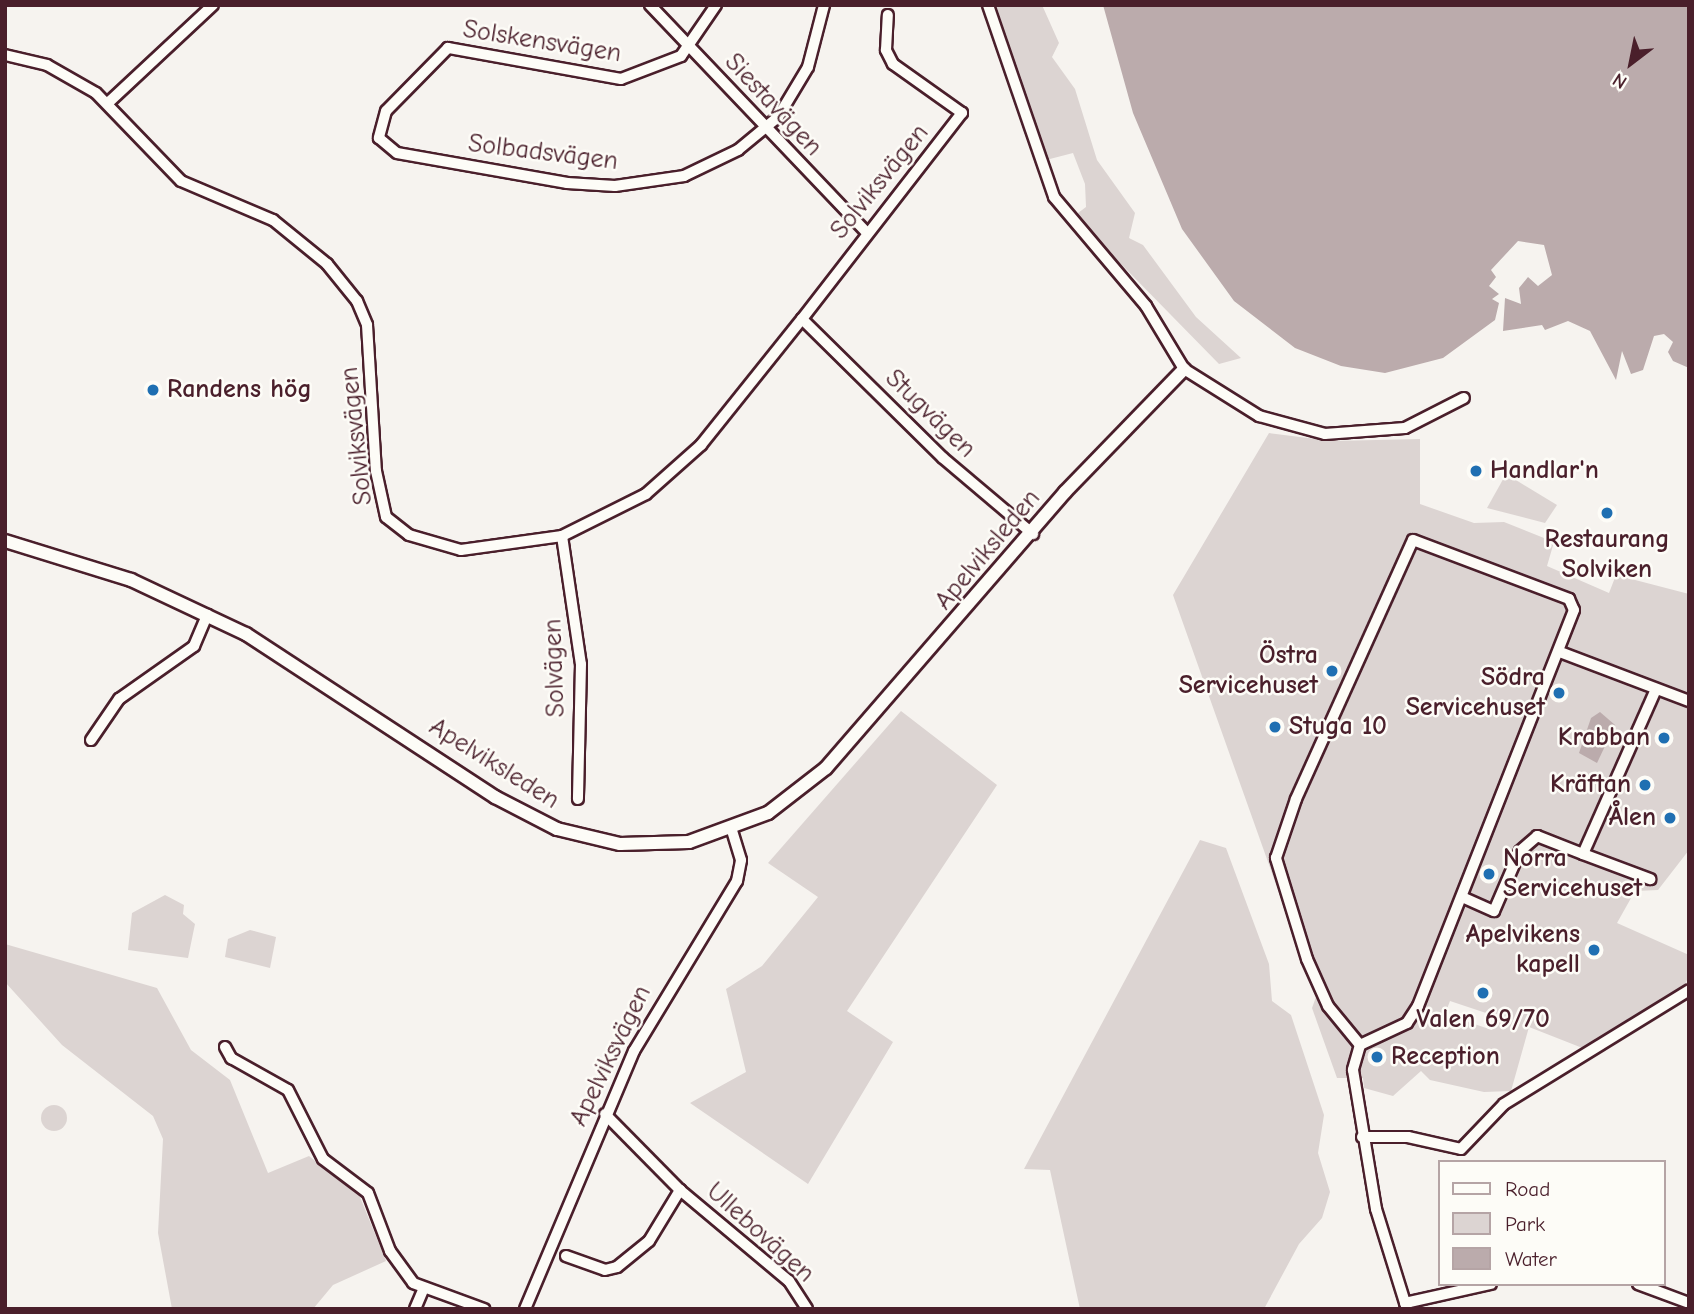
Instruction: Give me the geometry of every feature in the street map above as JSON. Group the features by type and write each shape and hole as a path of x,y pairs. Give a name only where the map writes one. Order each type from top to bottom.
{"street":[{"name":"Siestavägen","path":"650,5 866,232"},
{"name":"Solskensvägen","path":"379,138 386,111 447,48 621,79 673,62 689,47 716,5"},
{"name":"Solbadsvägen","path":"379,138 388,149 418,157 615,186 697,171 769,129 808,67 824,5"},
{"path":"988,5 1054,197 1146,306 1185,369 1259,416 1325,434 1405,428 1464,398"},
{"path":"109,102 212,6"},
{"name":"Solviksvägen","path":"5,55 47,65 109,102 181,180 285,228 358,300 368,324 378,491 395,527 461,550 562,536 619,511 679,467 802,319 866,232 962,113 892,64 886,50 888,15"},
{"name":"Stugvägen","path":"802,319 943,458 1033,534"},
{"name":"Apelviksleden","path":"5,541 131,580 207,615 318,677 495,797 557,829 652,845 732,830 786,802 826,768 1033,534 1185,369"},
{"name":"Solvägen","path":"562,536 581,664 578,799"},
{"path":"1360,1045 1328,1006 1307,959 1276,858 1296,799 1413,540 1569,599 1573,619 1418,1006 1407,1023 1360,1045 1353,1070 1362,1137 1406,1306 1483,1286"},
{"path":"91,740 119,699 194,646 207,615"},
{"path":"1560,652 1689,701"},
{"path":"1583,854 1656,689"},
{"name":"Apelviksvägen","path":"525,1309 605,1114 666,990 737,881 741,860 732,830"},
{"path":"1462,897 1494,911 1520,852 1537,836 1650,879"},
{"path":"1362,1137 1408,1137 1461,1149 1504,1104 1689,990"},
{"path":"225,1047 231,1058 289,1090 316,1151 368,1193 396,1263 423,1290 484,1309"},
{"name":"Ullebovägen","path":"605,1114 680,1190 789,1281 807,1309"},
{"name":"Ullebovägen","path":"566,1256 605,1270 617,1267 649,1241 680,1190"},
{"path":"1643,1286 1689,1303"},
{"path":"415,1309 423,1290"}],"green space":[{"path":"996,5 1042,5 1059,43 1052,57 1075,89 1097,160 1135,213 1129,238 1143,245 1196,317 1241,358 1219,364 1074,216 1086,207 1085,184 1073,153 1046,160"},
{"path":"1269,433 1332,441 1420,439 1420,504 1474,523 1504,522 1554,542 1547,566 1609,593 1616,575 1689,594 1689,850 1658,890 1635,891 1617,923 1689,955 1689,976 1682,990 1585,1049 1529,1027 1511,1091 1484,1092 1430,1080 1421,1071 1393,1096 1364,1088 1363,1078 1337,1078 1312,1008 1316,997 1173,595","holes":["1450,1001 1495,1016 1492,1030 1445,1014"]},
{"path":"1506,474 1557,505 1545,523 1487,508"},
{"path":"901,711 997,785 847,1011 893,1042 808,1184 690,1103 746,1072 726,989 762,966 818,897 768,863"},
{"path":"1200,840 1226,848 1269,964 1272,1001 1291,1015 1324,1115 1318,1153 1330,1192 1322,1218 1299,1244 1264,1309 1080,1309 1050,1170 1024,1169"},
{"path":"165,895 184,905 183,914 195,924 188,958 128,950 132,913"},
{"path":"250,930 276,937 270,968 225,957 228,939"},
{"path":"5,944 157,988 191,1050 230,1080 268,1173 309,1156 360,1197 386,1261 333,1285 313,1309 172,1309 158,1233 163,1139 153,1116 62,1045 5,982"},
{"path":"54,1105 63,1109 67,1118 63,1127 54,1131 45,1127 41,1118 45,1109"}],"water":[{"path":"1103,5 1689,5 1689,368 1673,361 1668,352 1673,342 1664,334 1654,336 1643,370 1631,374 1622,351 1616,380 1590,331 1568,321 1545,330 1542,325 1503,331 1505,298 1521,304 1519,288 1528,277 1538,286 1552,275 1544,245 1518,241 1491,270 1496,277 1489,286 1499,294 1492,299 1499,303 1495,320 1443,358 1385,373 1341,366 1295,348 1234,301 1182,229 1133,113"},
{"path":"1600,712 1615,725 1597,763 1579,753 1591,718"}],"place":[{"name":"Randens hög","path":"153,390"},
{"name":"Handlar'n","path":"1476,471"},
{"name":"Restaurang Solviken","path":"1607,513"},
{"name":"Östra Servicehuset","path":"1332,671"},
{"name":"Södra Servicehuset","path":"1559,693"},
{"name":"Stuga 10","path":"1275,727"},
{"name":"Krabban","path":"1664,738"},
{"name":"Kräftan","path":"1645,785"},
{"name":"Ålen","path":"1670,818"},
{"name":"Norra Servicehuset","path":"1489,874"},
{"name":"Apelvikens kapell","path":"1594,950"},
{"name":"Valen 69/70","path":"1483,993"},
{"name":"Reception","path":"1377,1057"}]}
